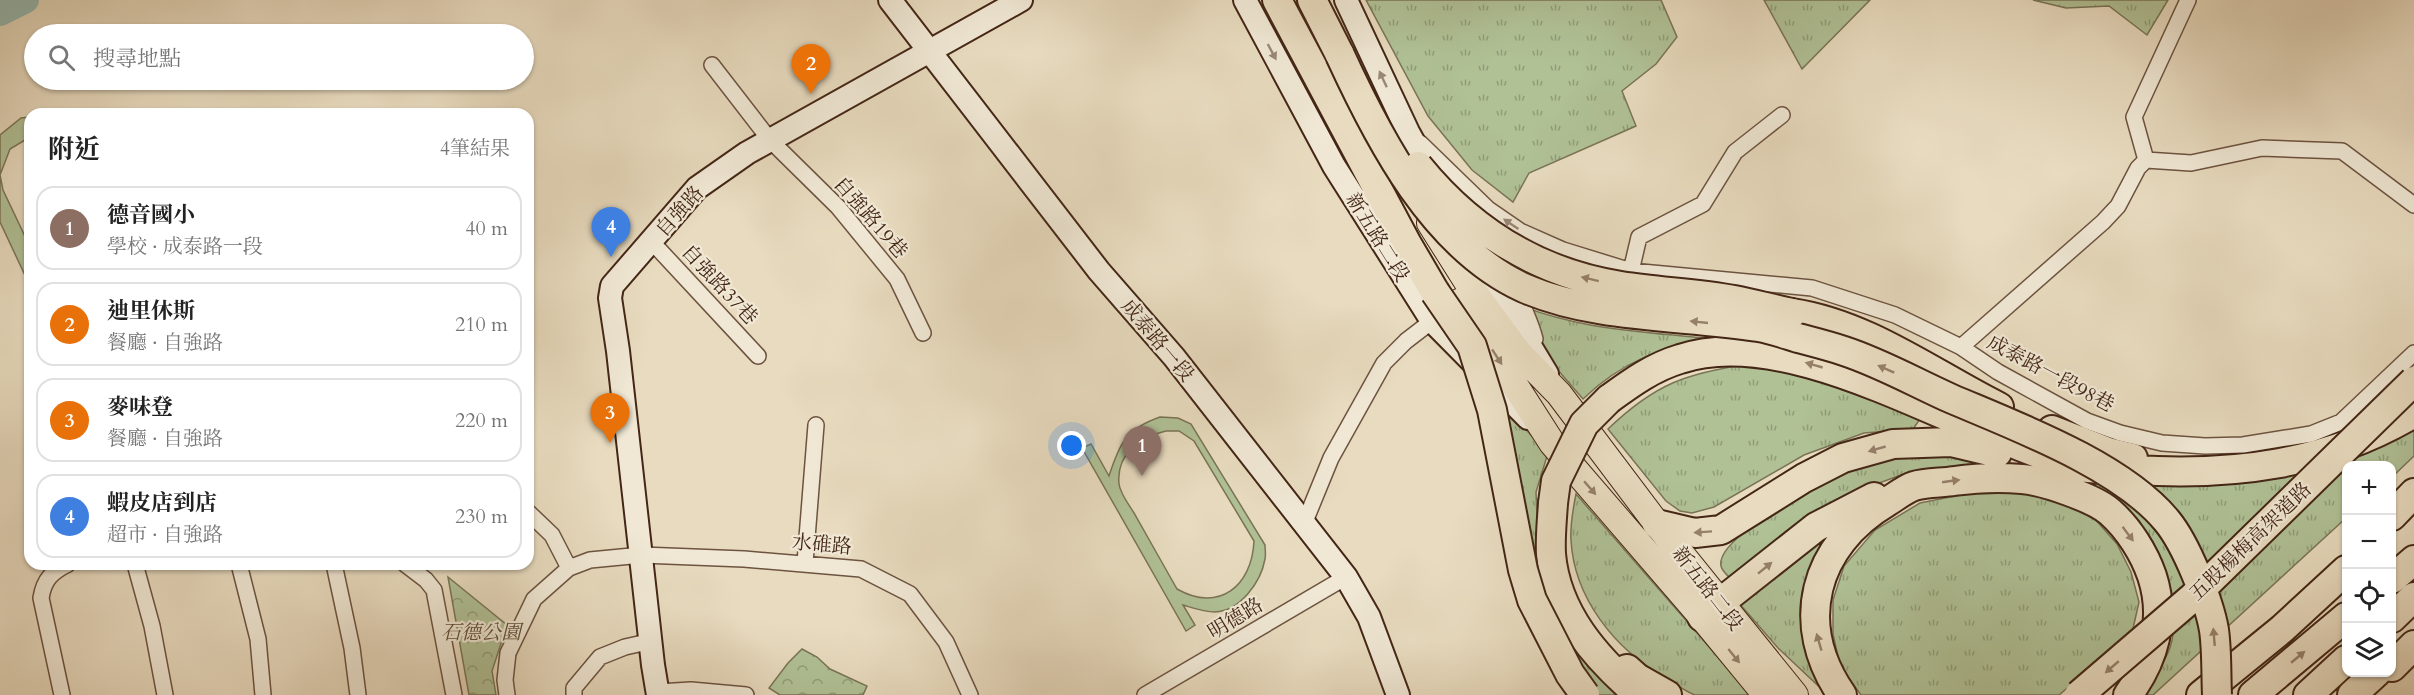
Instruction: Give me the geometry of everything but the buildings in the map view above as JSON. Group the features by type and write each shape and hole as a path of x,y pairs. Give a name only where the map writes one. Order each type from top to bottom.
{"highway":[{"path":"1276,0 1465,349 1480,394 1525,609 1569,695"},
{"path":"1312,0 1368,115 1403,173 1428,209 1461,243 1488,266 1524,287 1566,301 1607,310 1760,327 1845,351 2070,452 2106,471 2137,492 2168,522 2187,556 2214,629 2217,695"},
{"path":"1340,55 1389,129 1440,193 1492,237 1542,263 1572,274 1619,286 1733,300 1808,316 1863,335 2006,410 2108,452 2142,460 2273,466"},
{"path":"1435,292 1472,346 1492,410 1523,570 1532,600 1570,674 1585,695"},
{"path":"1639,695 1610,670 1590,647 1564,605 1551,555 1553,503 1556,481 1584,424 1609,399 1652,370 1681,358 1734,350 1793,359 1852,376 1980,431 2079,467"},
{"name":"五股楊梅高架道路","path":"2079,695 2193,597 2414,381"},
{"path":"1657,524 1695,533 1721,530 1804,478 1843,458 1893,444 1951,442 2002,454 2079,467 2206,472 2273,466 2323,453 2372,435 2414,413"},
{"path":"1711,610 1816,526 1869,498 1914,486 1973,478 2024,479 2081,495 2109,511 2127,531 2148,565 2157,591 2156,639 2143,675 2128,695"},
{"path":"1842,695 1828,675 1815,629 1816,593 1828,559 1850,532 1867,514 1914,486"},
{"path":"2392,515 2414,493"},
{"path":"2396,525 2414,509"},
{"path":"2396,575 2414,560"},
{"path":"2282,629 2342,567"},
{"path":"1556,574 1610,654 1637,678 1667,695"},
{"path":"2201,695 2282,629 2342,574"},
{"path":"2396,613 2414,597"},
{"path":"2253,695 2342,620"},
{"path":"2396,657 2414,644"},
{"path":"2396,662 2414,644"},
{"path":"2308,695 2342,664"},
{"path":"2352,695 2372,677"},
{"path":"2363,695 2381,677"}],"main road":[{"name":"成泰路一段","path":"890,0 1099,271 1174,357 1346,577 1369,616 1398,695"},
{"name":"自強路","path":"658,693 652,665 642,555 610,298 612,286 697,188 747,153 1021,0"},
{"name":"新五路二段","path":"1245,0 1334,166 1432,321 1711,610 1770,664 1795,695"},
{"name":"新五路二段","path":"1285,0 1395,197 1552,443"},
{"name":"新五路二段","path":"1306,0 1409,189 1471,288 1518,352 1559,394"},
{"name":"新五路二段","path":"1346,0 1408,132 1492,286 1559,394 1657,524 1766,695"},
{"path":"1770,664 1815,695"}],"street":[{"path":"2188,0 2134,117 2146,160 2191,163 2262,148 2342,151 2414,205"},
{"name":"自強路19巷","path":"712,65 770,140 838,207 897,279 923,333"},
{"path":"1631,271 1639,237 1703,204 1735,152 1782,115"},
{"name":"成泰路一段98巷","path":"1408,132 1488,209 1520,231 1563,250 1631,271 1812,288 1895,315 1961,347 1998,372 2087,422 2162,443 2205,446 2277,441 2311,434 2342,422 2414,353"},
{"name":"成泰路一段98巷","path":"1961,347 2103,222 2118,206 2138,168 2146,160"},
{"name":"自強路37巷","path":"652,242 758,356"},
{"path":"1542,365 1533,331 1522,307 1520,286 1532,269 1548,256 1563,250"},
{"path":"1304,524 1331,458 1384,363 1406,341 1432,321"},
{"path":"805,563 816,425"},
{"path":"507,695 505,680 508,653 519,627 534,599 568,568 552,535 534,518"},
{"name":"水碓路","path":"568,568 590,560 642,555 805,563 861,569 910,594 946,642 970,695"},
{"path":"56,570 52,572 43,586 41,598 62,695"},
{"path":"137,570 152,626 165,695"},
{"path":"241,570 258,639 263,695"},
{"path":"335,570 352,648 358,695"},
{"path":"413,570 434,590 454,695"},
{"name":"明德路","path":"1145,695 1346,577"},
{"path":"574,695 574,688 600,657 625,647 651,641"},
{"path":"658,693 691,690 746,695"}],"green space":[{"path":"1366,0 1661,0 1677,37 1656,64 1622,91 1636,126 1529,173 1513,202 1472,170 1428,116"},
{"path":"1764,0 1870,0 1802,69"},
{"path":"2033,0 2168,0 2147,35 2109,6 2066,8"},
{"path":"24,118 24,141 10,149 0,175 0,135"},
{"path":"0,175 3,190 24,234 24,273 0,222"},
{"path":"1509,301 1534,311 1584,324 1712,339 1693,342 1643,358 1612,375 1583,399 1557,369"},
{"path":"1750,364 1804,374 1920,419 1913,429 1864,433 1804,455 1714,507 1692,513 1680,511 1666,501 1608,429 1641,401 1673,383 1707,372"},
{"path":"1492,394 1548,453 1536,492 1538,539 1622,695 1593,695 1547,619"},
{"path":"1160,417 1178,418 1191,424 1265,545 1263,568 1248,594 1233,607 1215,612 1183,605 1195,625 1186,631 1082,448 1091,444 1109,476 1126,438 1148,422","holes":["1166,431 1179,431 1194,441 1254,541 1247,571 1230,591 1219,596 1206,598 1192,596 1177,589 1125,499 1119,484 1121,464 1139,442"]},
{"path":"2414,427 2414,456 2396,473 2396,461 2342,461 2342,522 2153,695 2141,695 2161,666 2172,642 2173,616 2167,577 2151,539 2127,508 2103,490 2072,475 2149,483"},
{"path":"1894,456 1966,457 2031,467 1942,468 1906,473 1858,491 1732,580 1723,570 1721,566 1725,552 1740,535 1792,501 1821,485 1873,462"},
{"path":"1975,492 2024,492 2067,503 2094,518 2117,544 2131,572 2139,602 2132,633 2059,695 1861,695 1840,666 1833,634 1833,600 1844,566 1875,530 1920,503"},
{"path":"1576,494 1751,695 1695,695 1645,665 1629,652 1600,620 1580,582 1574,561 1571,529"},
{"path":"1837,526 1815,559 1828,695 1778,648 1738,602"},
{"name":"石德公園","path":"448,577 507,625 492,671 496,695 469,695"},
{"path":"802,649 817,657 830,669 867,686 863,695 780,695 769,688"}],"waterway":[{"path":"0,13 26,0"}],"place":[{"name":"迪里休斯","path":"811,94"},
{"name":"蝦皮店到店","path":"611,257"},
{"name":"麥味登","path":"610,443"},
{"name":"德音國小","path":"1142,476"}]}
